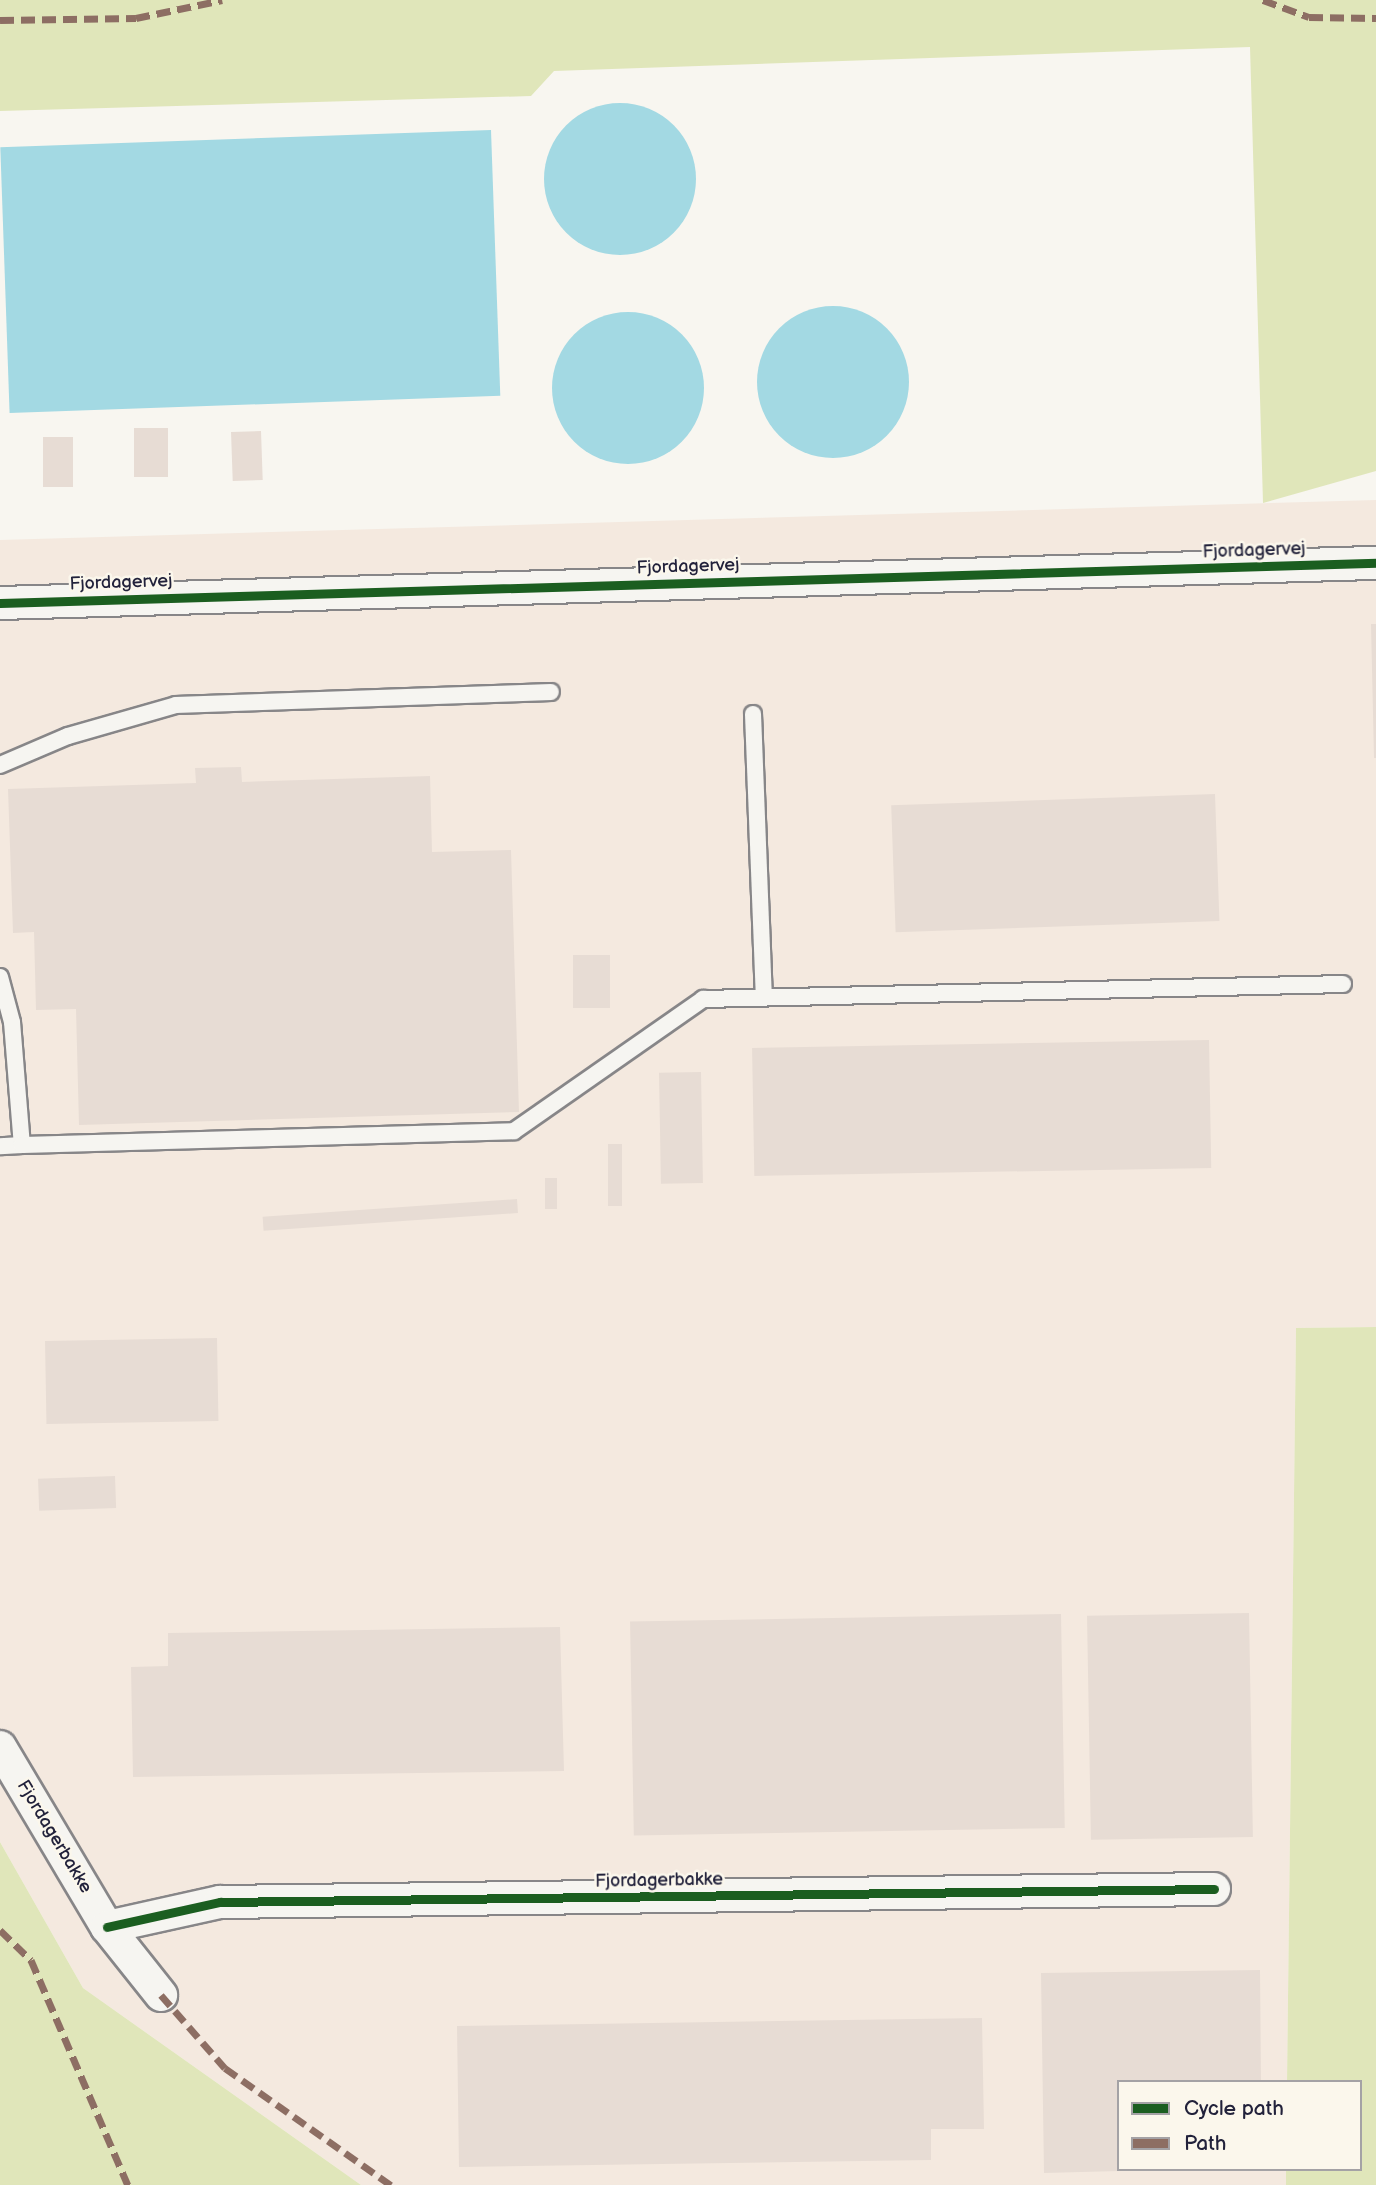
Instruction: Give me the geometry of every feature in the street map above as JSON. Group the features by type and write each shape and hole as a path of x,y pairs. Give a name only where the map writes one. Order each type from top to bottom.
{"street":[{"name":"Fjordagervej","path":"0,603 1376,563"},
{"name":"Fjordagerbakke","path":"0,1747 107,1927 161,1995"},
{"name":"Fjordagerbakke","path":"107,1927 220,1902 1214,1889"}],"lane":[{"path":"0,765 68,736 176,705 551,692"},
{"path":"752,713 764,997"},
{"path":"0,977 12,1021 22,1145"},
{"path":"0,1146 514,1131 703,999 1343,984"}],"shaded area":[{"path":"1376,500 1376,1327 1296,1328 1287,2080 1117,2080 1117,2171 1286,2171 1286,2185 361,2185 83,1988 0,1842 0,540"}],"green space":[{"path":"0,0 1376,0 1376,471 1263,503 1250,47 554,71 531,96 0,111"},
{"path":"1376,1327 1376,2185 1286,2185 1286,2171 1362,2171 1362,2080 1287,2080 1296,1328"},
{"path":"0,1842 83,1988 361,2185 0,2185"}],"water":[{"path":"620,103 649,109 673,126 690,150 696,179 690,208 673,232 649,249 620,255 591,249 567,232 550,208 544,179 550,150 567,126 591,109"},
{"path":"491,130 500,396 10,413 0,147"},
{"path":"833,306 862,312 886,329 903,353 909,382 903,411 886,435 862,452 833,458 804,452 780,435 763,411 757,382 763,353 780,329 804,312"},
{"path":"628,312 657,318 681,335 698,359 704,388 698,417 681,441 657,458 628,464 599,458 575,441 558,417 552,388 558,359 575,335 599,318"}],"building":[{"path":"134,428 168,428 168,477 134,477"},
{"path":"261,431 263,480 233,481 231,432"},
{"path":"43,437 73,437 73,487 43,487"},
{"path":"1371,624 1376,624 1376,758 1374,758"},
{"path":"241,767 242,782 430,776 432,852 511,850 519,1112 79,1125 76,1009 36,1010 34,932 13,933 8,789 196,783 195,768"},
{"path":"1215,794 1219,921 896,932 891,805"},
{"path":"573,955 610,955 610,1008 573,1008"},
{"path":"1209,1040 1211,1168 754,1176 752,1048"},
{"path":"701,1072 703,1183 661,1184 659,1073"},
{"path":"608,1144 622,1144 622,1206 608,1206"},
{"path":"545,1178 557,1178 557,1209 545,1209"},
{"path":"517,1199 518,1213 264,1231 263,1217"},
{"path":"217,1338 218,1421 46,1424 45,1341"},
{"path":"115,1476 116,1508 39,1511 38,1479"},
{"path":"1249,1613 1253,1837 1091,1840 1087,1616"},
{"path":"1061,1614 1065,1828 634,1835 630,1622"},
{"path":"560,1627 564,1771 133,1777 131,1667 168,1666 168,1633"},
{"path":"1260,1970 1261,2080 1117,2080 1119,2171 1044,2173 1041,1973"},
{"path":"982,2018 984,2129 931,2129 931,2160 459,2167 457,2026"}],"marked path":[{"path":"0,20 136,18 222,0"},
{"path":"1263,0 1309,17 1376,18"},
{"path":"0,1930 31,1960 128,2185"},
{"path":"161,1995 225,2068 391,2185"}],"cycle path":[{"path":"0,603 1376,563"},
{"path":"107,1927 220,1902 1214,1889"}]}
